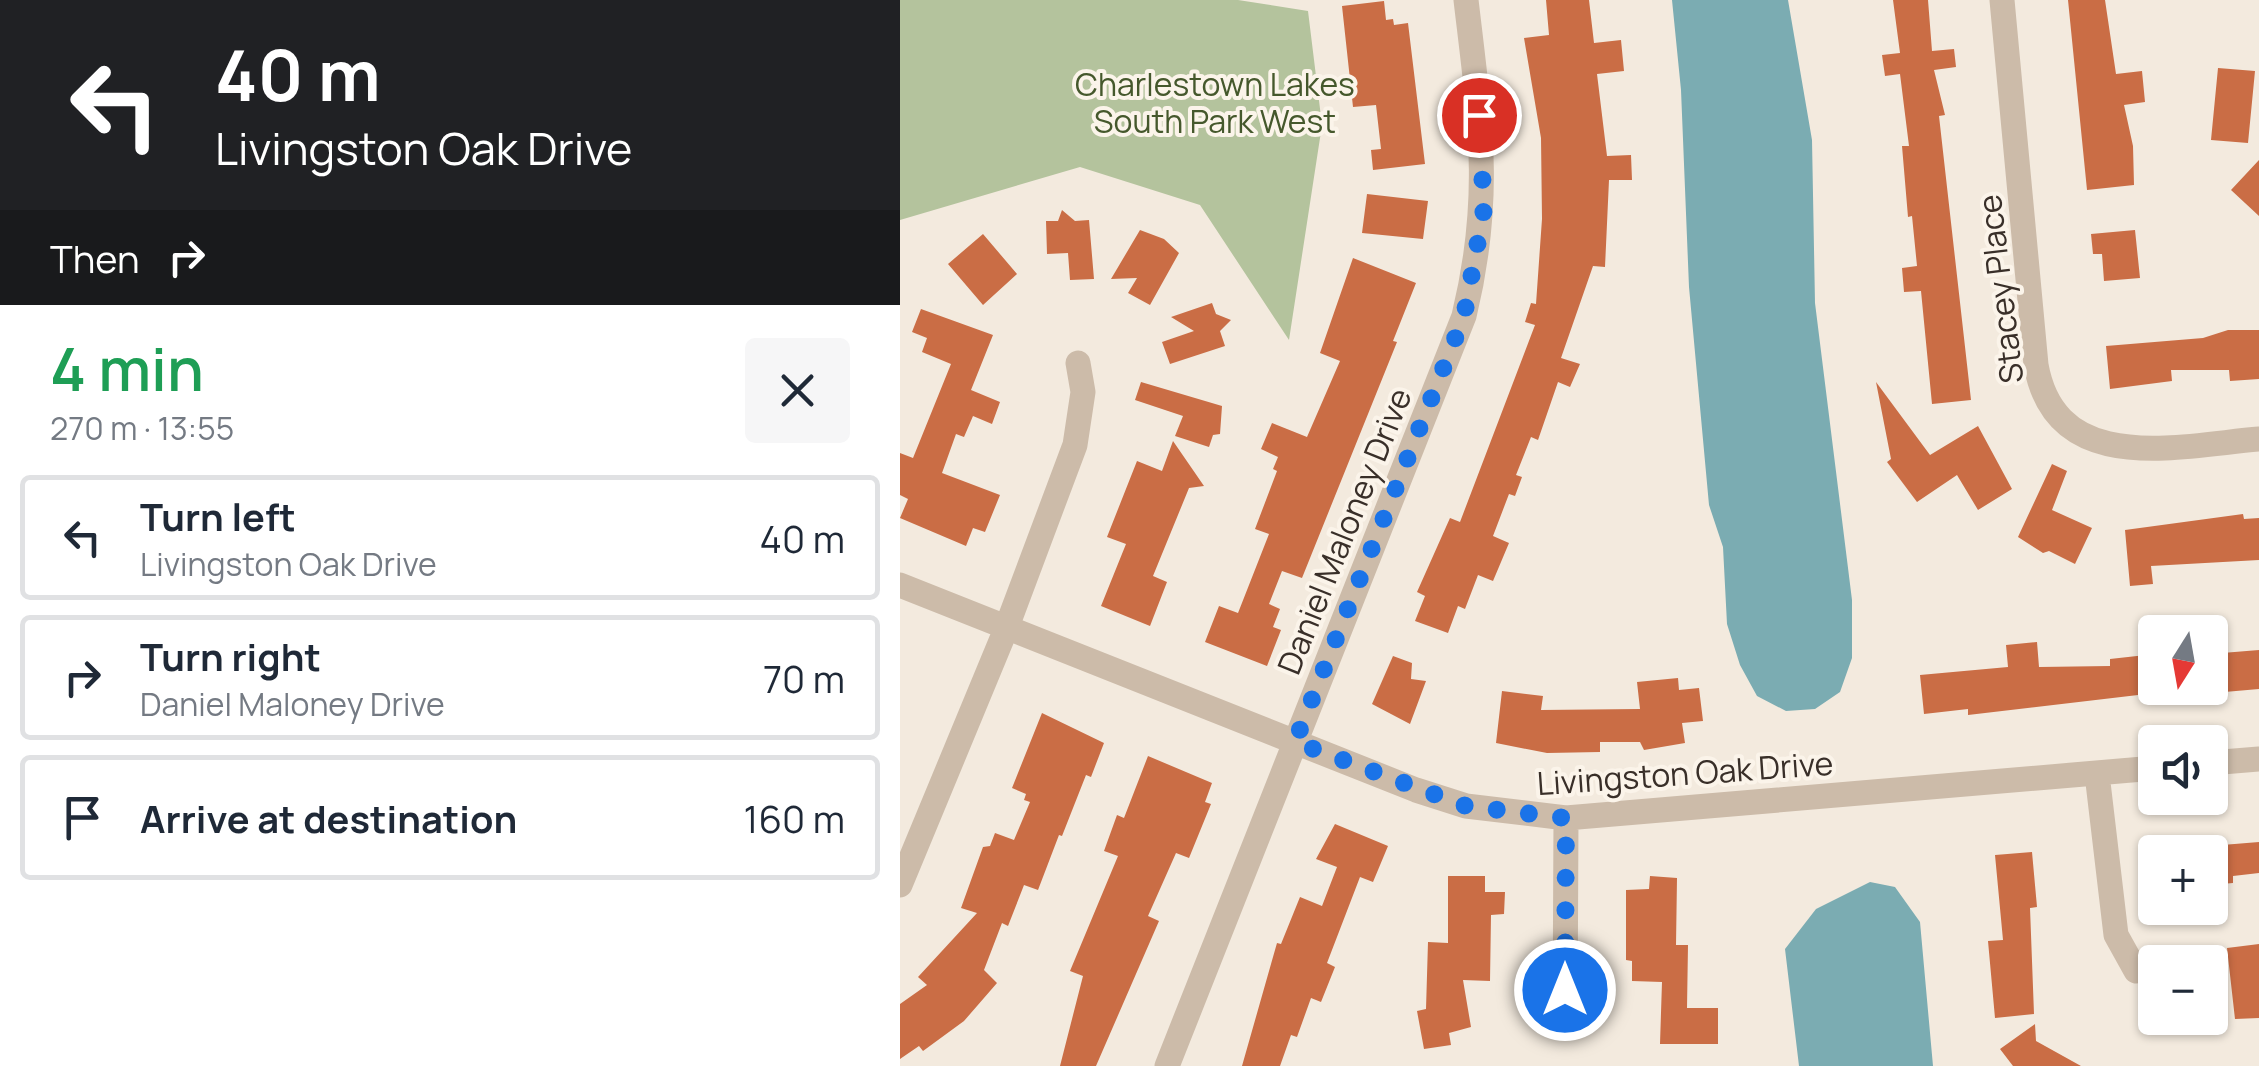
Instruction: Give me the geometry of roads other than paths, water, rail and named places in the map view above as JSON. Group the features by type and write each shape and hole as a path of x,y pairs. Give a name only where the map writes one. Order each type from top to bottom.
{"street":[{"name":"Daniel Maloney Drive","path":"1167,1066 1464,316 1484,209 1484,154 1466,0"},
{"name":"Stacey Place","path":"2002,0 2036,366 2048,402 2083,437 2125,449 2259,439"},
{"path":"900,884 1006,629 1081,422 1078,362"},
{"name":"Livingston Oak Drive","path":"900,586 1466,806 1566,818 2138,770"},
{"path":"2228,762 2259,759"},
{"path":"2097,774 2116,935 2136,971"},
{"path":"1565,1025 1566,818"}],"water":[{"path":"1672,0 1788,0 1812,140 1815,303 1852,600 1852,658 1840,692 1815,709 1786,711 1757,696 1740,665 1727,624 1723,547 1709,505 1689,287 1681,90"},
{"path":"1870,882 1895,887 1920,922 1933,1066 1799,1066 1785,949 1816,909"}],"park label":[{"name":"Charlestown Lakes South Park West","path":"1215,102"}]}
